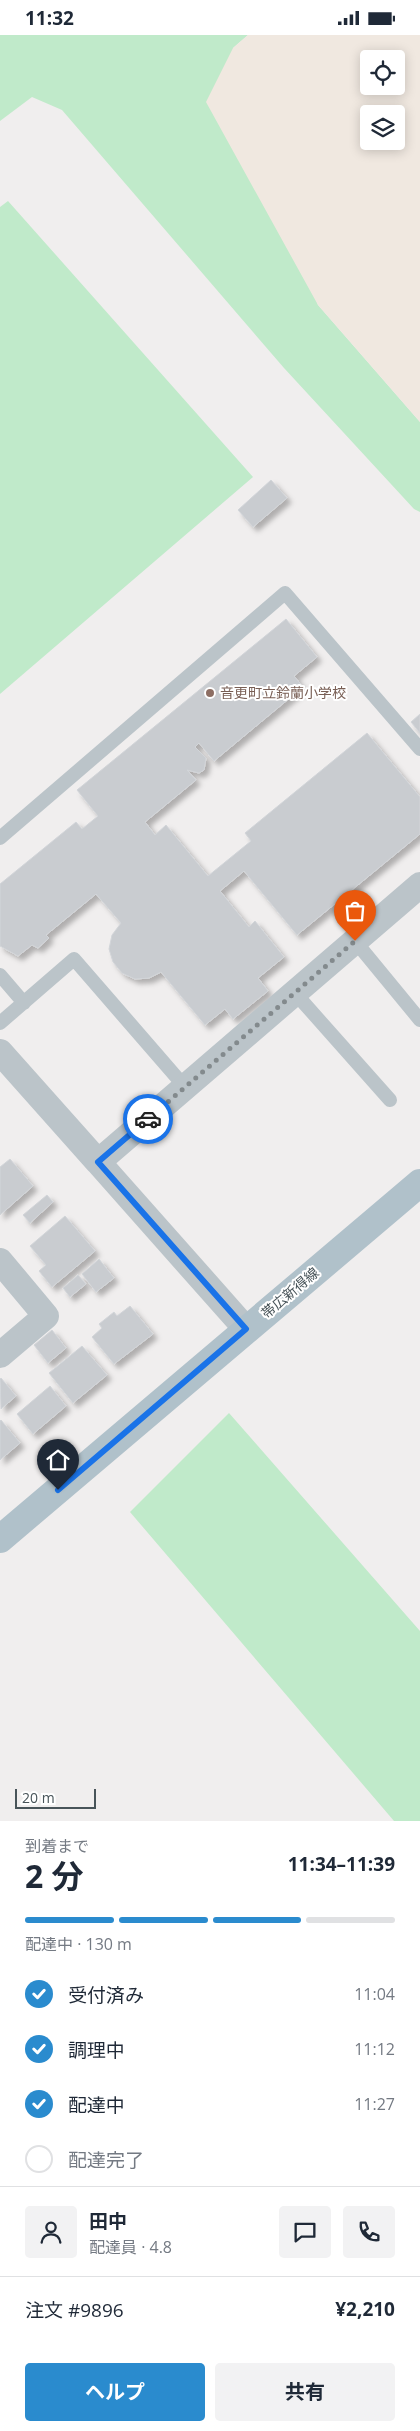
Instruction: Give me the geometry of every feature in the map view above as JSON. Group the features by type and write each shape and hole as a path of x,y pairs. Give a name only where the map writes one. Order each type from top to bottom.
{"main road":[{"name":"帯広新得線","path":"0,1539 420,1183"}],"street":[{"path":"98,1162 420,885"},
{"path":"0,1052 246,1329"},
{"path":"0,1261 46,1316 0,1355"}],"lane":[{"path":"0,838 285,593 420,749"},
{"path":"355,941 420,1020"},
{"path":"0,1023 74,959 185,1087"},
{"path":"0,975 24,1003"},
{"path":"295,993 390,1100"}],"green space":[{"path":"0,35 248,35 233,48 318,305 420,422 420,512 414,509 284,368 62,110 32,97 0,121"},
{"path":"8,201 253,477 0,694 0,207"},
{"path":"229,1413 420,1631 420,1821 394,1821 130,1512"}],"sand":[{"path":"248,35 420,35 420,422 318,305 206,102 233,48"}],"building":[{"path":"271,480 287,498 253,527 238,510"},
{"path":"286,619 317,657 294,676 303,687 214,761 199,743 195,747 206,758 204,770 199,773 187,770 196,780 145,822 155,835 166,825 208,876 251,841 245,833 367,733 420,797 420,834 297,935 244,871 220,891 249,927 255,921 284,957 258,978 268,991 233,1019 225,1009 205,1025 161,972 149,978 135,979 122,973 113,962 109,949 112,935 121,923 96,894 46,935 49,938 38,948 32,945 18,956 0,946 0,884 76,822 82,829 98,816 77,790"},
{"path":"420,714 420,733 411,722"},
{"path":"10,1159 33,1186 0,1215 0,1167"},
{"path":"47,1195 53,1202 30,1223 23,1215"},
{"path":"65,1216 95,1251 52,1287 39,1271 46,1265 30,1246"},
{"path":"99,1259 114,1278 96,1292 82,1274"},
{"path":"78,1275 86,1284 70,1297 63,1288"},
{"path":"130,1306 153,1334 114,1364 92,1337 102,1328 99,1324 114,1312 117,1316"},
{"path":"52,1330 66,1348 48,1363 34,1345"},
{"path":"82,1346 107,1375 73,1403 49,1373"},
{"path":"0,1379 16,1396 1,1409"},
{"path":"50,1386 66,1406 33,1434 17,1414"},
{"path":"0,1421 20,1443 0,1460"}],"way so far":[{"path":"148,1119 355,941"}],"place":[{"name":"音更町立鈴蘭小学校","path":"210,693"}],"route":[{"path":"58,1490 246,1329 98,1162 148,1119"}]}
